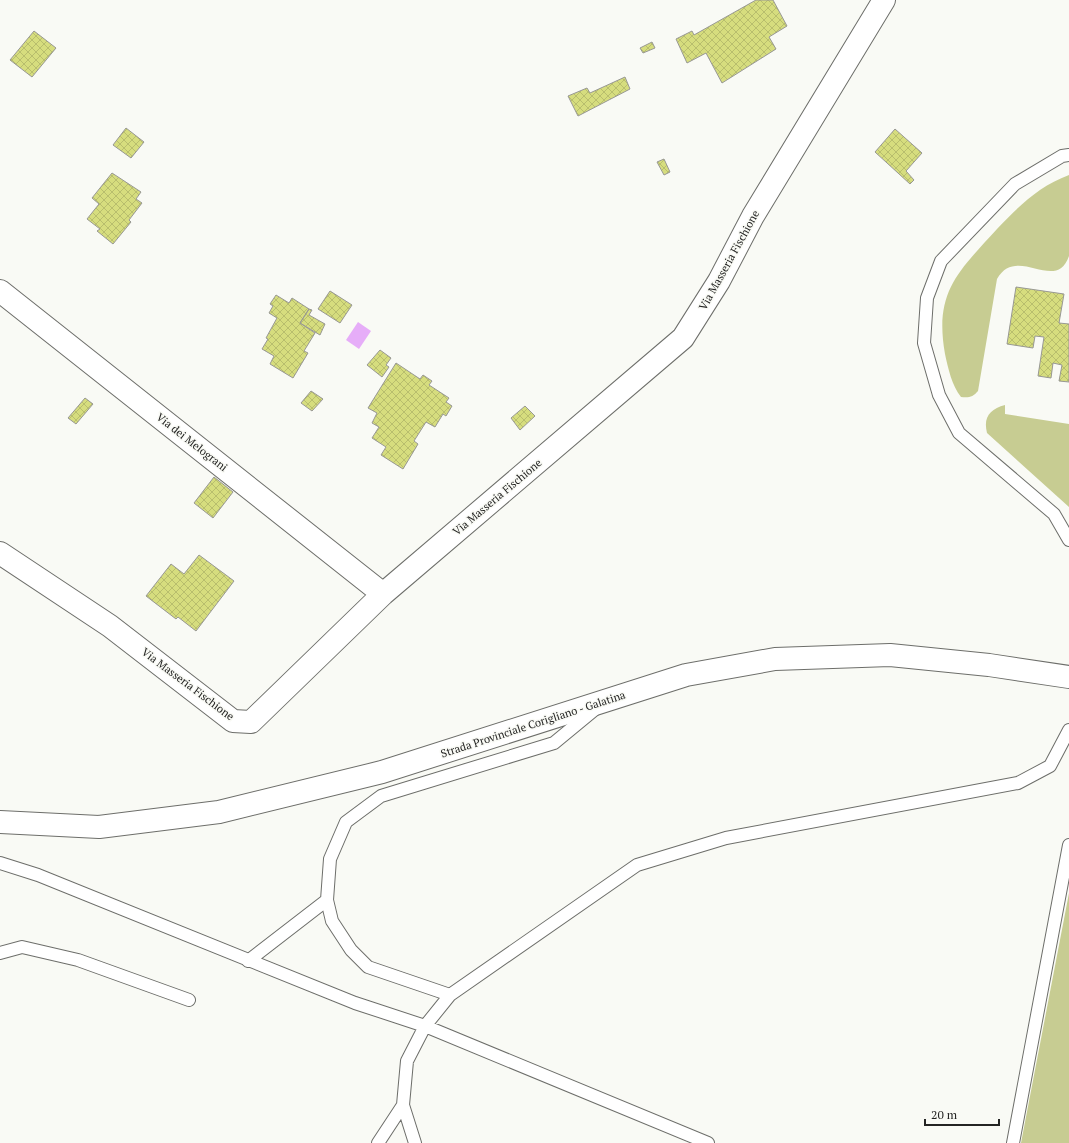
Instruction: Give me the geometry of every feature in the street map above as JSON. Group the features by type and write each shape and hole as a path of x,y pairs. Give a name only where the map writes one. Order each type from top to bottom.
{"street":[{"name":"Via Masseria Fischione","path":"0,553 110,626 233,720 251,722 383,594 683,338 719,281 753,216 884,0"},
{"name":"Via dei Melograni","path":"0,291 383,594"},
{"name":"Strada Provinciale Corigliano - Galatina","path":"0,822 99,827 219,812 382,772 686,675 776,659 890,655 989,665 1069,677"}],"lane":[{"path":"1069,155 1062,156 1015,184 941,261 927,298 924,343 939,395 959,433 1054,514 1069,540"},
{"path":"450,995 368,967 351,950 332,921 327,900 330,859 346,822 381,796 554,742 604,701"},
{"path":"415,1143 403,1105 407,1061 425,1026 450,995 637,865 726,838 1018,782 1050,766 1069,730"},
{"path":"1013,1143 1069,845"},
{"path":"0,864 38,875 354,1003 425,1026 708,1143"},
{"path":"248,961 327,900"},
{"path":"0,953 22,947 78,960 189,1000"},
{"path":"378,1143 403,1105"}],"green space":[{"path":"1069,175 1069,256 1063,266 1055,271 1046,271 1025,266 1015,266 1005,270 997,279 978,391 971,397 961,397 955,388 949,371 942,333 943,314 946,299 952,284 971,258 1013,212 1048,185"},
{"path":"1005,405 1005,414 1069,424 1069,507 987,433 986,422 989,414 995,409"},
{"path":"1069,893 1069,1143 1021,1143"}],"shaded area":[{"path":"358,322 371,331 359,349 346,340"}],"building":[{"path":"756,0 773,0 787,26 769,37 776,49 722,83 706,53 687,63 676,39 692,31 694,35"},
{"path":"34,31 56,48 32,77 10,60"},
{"path":"652,42 655,48 643,53 640,48"},
{"path":"625,77 630,89 578,116 568,96 587,88 590,93"},
{"path":"126,128 144,142 131,158 113,145"},
{"path":"895,129 922,153 906,171 914,180 910,184 875,152"},
{"path":"664,159 670,172 664,175 657,162"},
{"path":"112,173 141,192 136,199 142,203 129,220 131,222 113,244 97,231 100,229 87,219 99,204 92,198"},
{"path":"1016,287 1064,294 1059,323 1069,324 1069,382 1059,381 1062,365 1053,363 1051,378 1038,376 1044,337 1035,336 1033,348 1007,344"},
{"path":"330,291 352,305 340,323 318,309"},
{"path":"276,295 289,303 292,298 309,309 300,323 315,333 304,351 308,353 293,378 270,364 274,356 262,349 277,318 269,313 273,306 270,304"},
{"path":"309,309 312,310 309,315 325,324 320,335 300,323"},
{"path":"380,350 391,358 386,365 389,367 382,377 367,365"},
{"path":"396,363 420,379 423,375 432,381 429,385 449,398 446,402 452,406 446,416 443,414 435,427 426,422 414,441 418,444 403,469 381,455 386,447 372,438 379,427 372,423 377,413 368,408"},
{"path":"311,391 323,399 312,411 301,403"},
{"path":"85,398 93,404 76,424 68,418"},
{"path":"525,406 535,416 520,430 511,418"},
{"path":"214,477 233,492 213,518 194,503"},
{"path":"199,555 234,581 196,631 178,617 176,619 146,596 171,564 184,574"}]}
